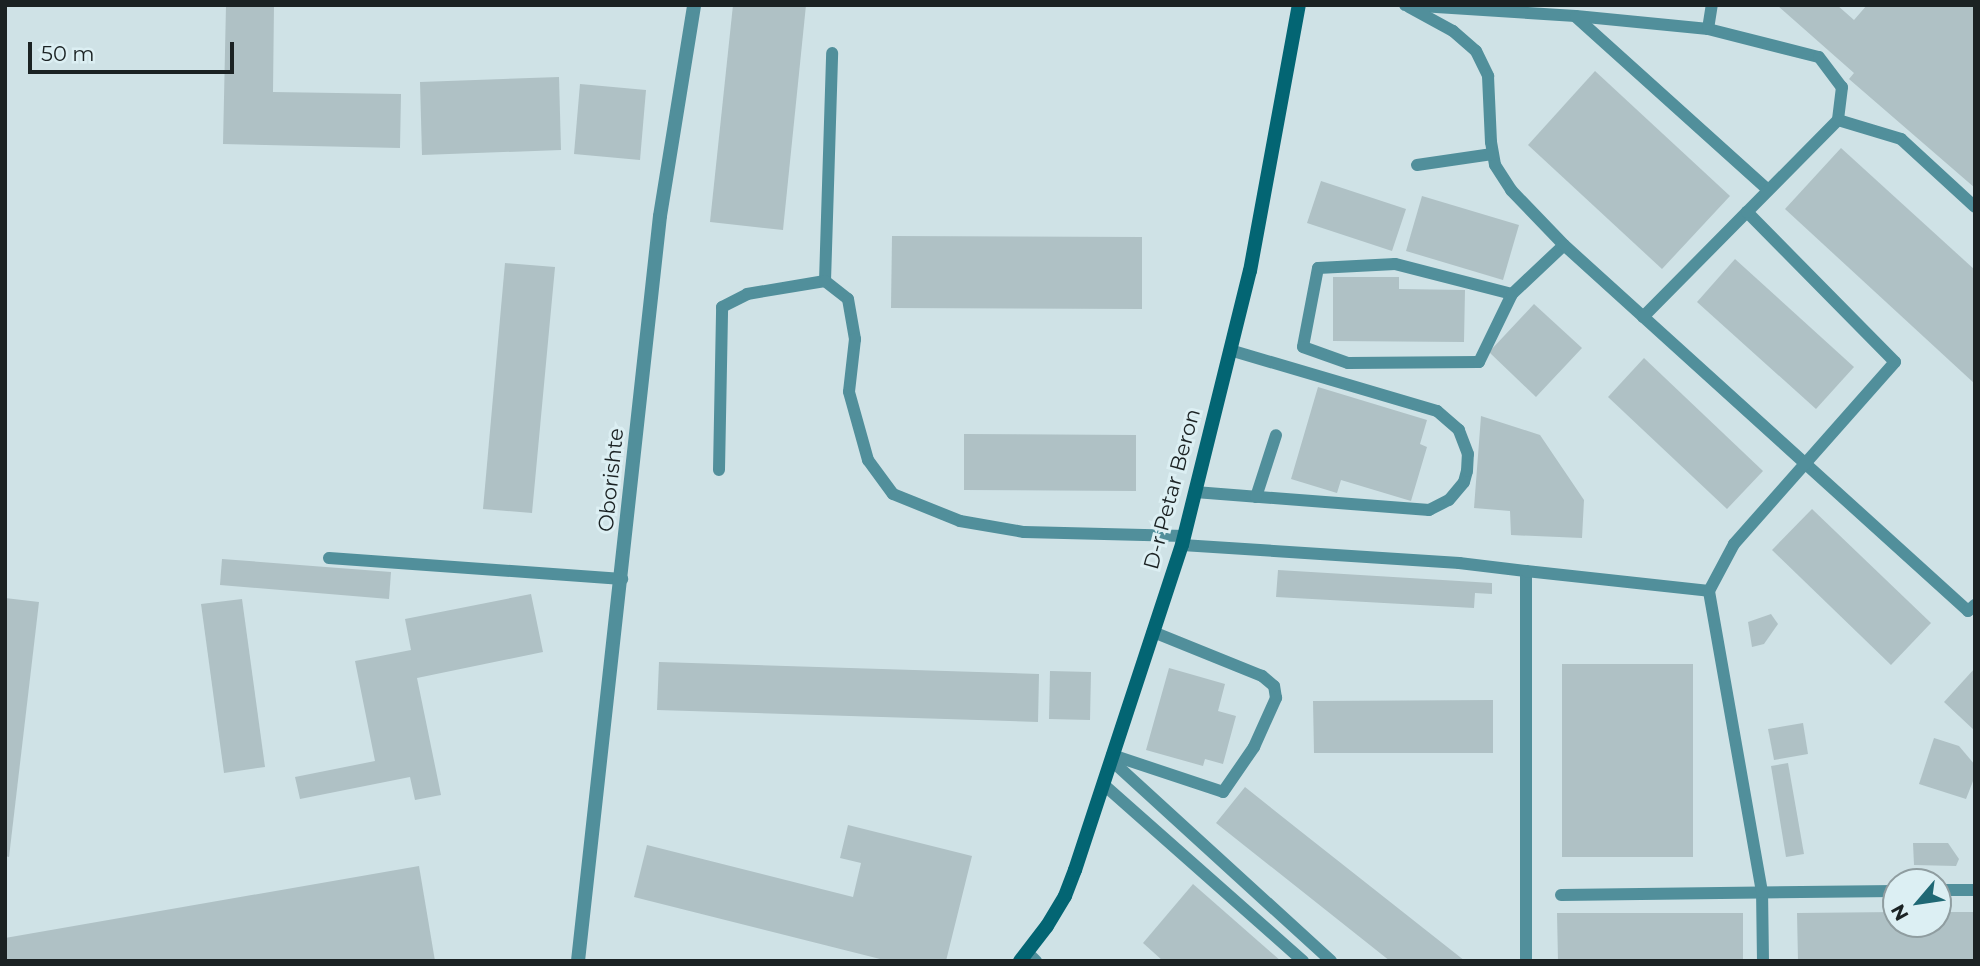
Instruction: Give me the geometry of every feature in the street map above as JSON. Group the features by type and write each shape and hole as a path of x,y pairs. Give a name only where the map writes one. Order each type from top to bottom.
{"street":[{"name":"Oborishte","path":"578,961 660,216 694,5"},
{"name":"D-r Petar Beron","path":"1028,958 1065,896 1183,541 1250,271 1299,5"}],"lane":[{"path":"1406,5 1576,16 1707,29 1819,57 1842,87 1838,120 1643,317"},
{"path":"1406,5 1454,31 1469,43 1484,64 1491,100 1492,154 1495,165 1511,190 1564,245 1968,611 1975,605"},
{"path":"1707,29 1712,5"},
{"path":"1576,16 1768,190"},
{"path":"825,281 832,53"},
{"path":"1838,120 1901,139 1975,207"},
{"path":"1417,165 1492,154"},
{"path":"1747,212 1895,362 1734,544 1709,591 1762,892 1763,961"},
{"path":"1512,294 1395,264 1318,268 1303,346 1348,363 1479,362 1512,294 1564,245"},
{"path":"719,470 722,307 747,295 825,281 848,299 855,339 849,393 868,460 893,494 960,520 1024,532 1183,541 1459,563 1709,591"},
{"path":"1195,492 1429,510 1449,500 1464,482 1468,454 1459,430 1437,411 1230,349"},
{"path":"1256,497 1276,435"},
{"path":"329,558 622,579"},
{"path":"1526,571 1526,961"},
{"path":"1112,757 1223,793 1254,747 1276,698 1274,686 1262,676 1153,632"},
{"path":"1112,757 1331,961"},
{"path":"1104,784 1303,961"},
{"path":"1952,890 1975,890"},
{"path":"1562,895 1882,891"}],"building":[{"path":"226,5 274,5 273,92 401,94 400,148 223,144"},
{"path":"733,5 806,5 783,230 710,222"},
{"path":"1777,5 1837,5 1854,20 1867,5 1975,5 1975,188 1849,79 1854,73"},
{"path":"1595,71 1730,196 1662,269 1528,145"},
{"path":"559,77 561,150 422,155 420,82"},
{"path":"580,84 646,90 640,160 574,154"},
{"path":"1841,148 1975,270 1975,384 1785,209"},
{"path":"1321,181 1406,209 1392,251 1307,223"},
{"path":"1422,196 1519,225 1503,280 1406,251"},
{"path":"892,236 1142,237 1142,309 891,308"},
{"path":"1735,259 1854,367 1816,409 1697,302"},
{"path":"505,263 555,267 532,513 483,509"},
{"path":"1333,277 1399,277 1399,289 1465,290 1464,342 1333,341"},
{"path":"1534,304 1582,348 1536,397 1489,352"},
{"path":"1644,358 1763,471 1727,509 1608,397"},
{"path":"1318,387 1427,420 1420,444 1427,447 1411,501 1341,480 1337,493 1291,479"},
{"path":"1481,416 1540,435 1584,500 1582,538 1511,535 1510,511 1474,508"},
{"path":"964,434 1136,435 1136,491 964,490"},
{"path":"1812,509 1931,623 1891,665 1772,550"},
{"path":"222,559 391,572 389,599 220,585"},
{"path":"1278,570 1492,583 1492,594 1475,593 1474,608 1276,597"},
{"path":"531,594 543,652 417,678 441,795 415,800 410,777 300,799 295,777 375,761 355,661 411,650 405,619"},
{"path":"5,598 39,602 9,857 5,856"},
{"path":"242,599 265,767 224,773 201,604"},
{"path":"1771,614 1778,624 1764,644 1752,647 1748,622"},
{"path":"659,662 1039,674 1038,722 657,710"},
{"path":"1562,664 1693,664 1693,857 1562,857"},
{"path":"1169,668 1225,684 1218,711 1236,716 1223,764 1205,759 1203,766 1146,750"},
{"path":"1975,668 1975,731 1944,702"},
{"path":"1050,671 1091,672 1090,720 1049,719"},
{"path":"1493,700 1493,753 1314,753 1313,701"},
{"path":"1803,723 1808,754 1774,760 1768,729"},
{"path":"1934,738 1959,746 1975,765 1975,776 1966,799 1919,784"},
{"path":"1788,763 1804,854 1786,857 1771,766"},
{"path":"1245,787 1465,961 1390,961 1216,823"},
{"path":"848,825 972,856 946,961 888,961 634,897 647,845 853,897 861,863 840,858"},
{"path":"1913,843 1948,843 1959,859 1956,866 1914,865"},
{"path":"419,866 435,961 5,961 5,938"},
{"path":"1193,884 1281,961 1163,961 1143,943"},
{"path":"1882,912 1882,938 1952,938 1952,912 1975,912 1975,961 1798,961 1797,913"},
{"path":"1557,913 1743,913 1743,961 1558,961"}]}
